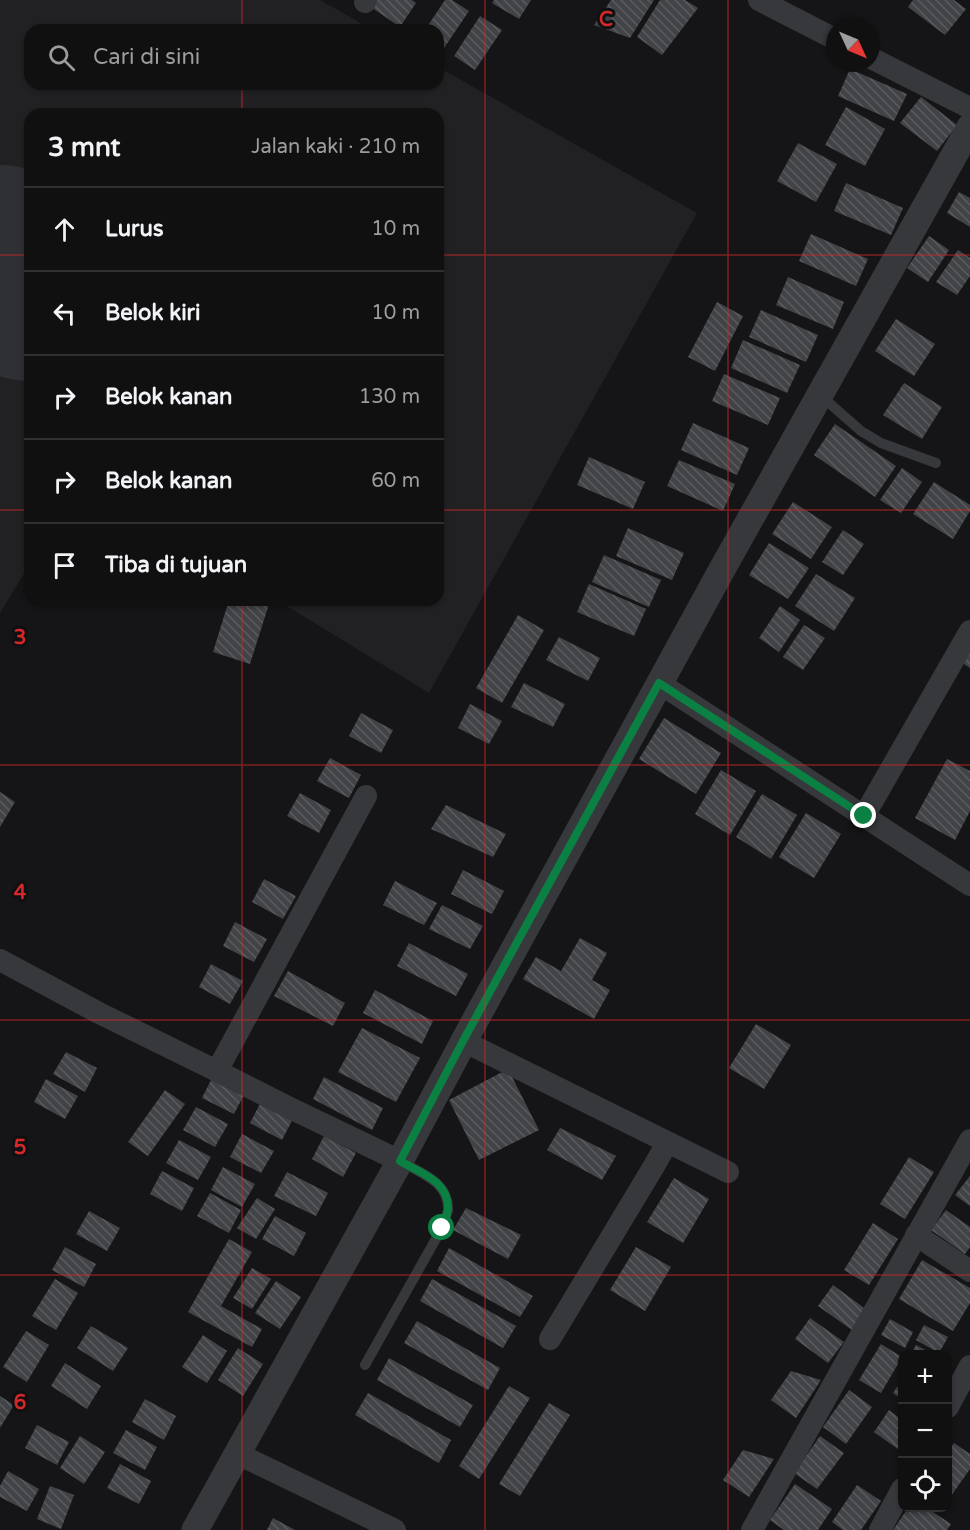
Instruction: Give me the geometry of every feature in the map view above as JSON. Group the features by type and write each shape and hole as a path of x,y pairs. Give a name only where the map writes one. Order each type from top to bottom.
{"street":[{"path":"764,1 826,34"},
{"path":"880,63 970,108"},
{"path":"195,1530 400,1161 659,683 970,127"},
{"path":"864,816 970,631"},
{"path":"659,683 970,885"},
{"path":"217,1071 366,796"},
{"path":"0,960 99,1013 400,1161"},
{"path":"463,1041 728,1172"},
{"path":"752,1530 970,1140"},
{"path":"550,1339 667,1143"},
{"path":"916,1235 970,1271"},
{"path":"957,1402 970,1366"},
{"path":"238,1454 395,1530"},
{"path":"880,1530 898,1499"}],"lane":[{"path":"820,395 861,431 882,443 936,463"},
{"path":"365,1365 442,1228 448,1211 446,1196 440,1184 400,1161"}],"shaded area":[{"path":"0,0 320,0 362,24 24,24 24,90 444,90 444,70 697,213 429,693 287,606 444,606 444,108 24,108 24,574 0,613"}],"building":[{"path":"371,0 412,0 416,3 402,24 396,24 368,5"},
{"path":"445,0 452,0 469,11 444,48 444,24 429,24"},
{"path":"494,0 531,0 519,19 492,3"},
{"path":"611,0 654,0 630,38 594,25"},
{"path":"660,0 685,0 698,8 662,55 637,37"},
{"path":"913,0 954,0 966,9 945,35 908,7"},
{"path":"480,16 502,30 475,70 454,56"},
{"path":"849,72 857,72 907,94 894,121 838,96"},
{"path":"921,97 957,125 937,151 900,123"},
{"path":"846,107 885,129 865,166 825,145"},
{"path":"798,143 837,164 816,202 777,181"},
{"path":"846,183 903,208 891,235 834,211"},
{"path":"959,192 970,198 970,227 947,213"},
{"path":"811,234 868,259 856,286 799,261"},
{"path":"929,236 949,250 928,282 907,268"},
{"path":"958,250 970,258 970,276 957,295 936,282"},
{"path":"788,277 844,302 833,329 776,305"},
{"path":"717,302 743,316 715,371 688,357"},
{"path":"761,310 818,335 806,362 749,337"},
{"path":"896,319 935,344 914,376 875,351"},
{"path":"743,340 800,365 787,393 731,368"},
{"path":"724,374 780,398 768,425 712,401"},
{"path":"904,383 942,407 922,439 883,415"},
{"path":"693,423 749,448 737,475 681,450"},
{"path":"835,424 896,466 875,497 814,455"},
{"path":"589,457 645,482 633,509 577,485"},
{"path":"679,460 735,484 723,511 667,486"},
{"path":"902,468 922,482 901,513 880,500"},
{"path":"934,482 970,505 970,511 953,539 913,514"},
{"path":"793,502 832,527 811,559 772,534"},
{"path":"628,528 684,553 672,580 616,556"},
{"path":"843,530 864,544 843,575 822,562"},
{"path":"769,543 809,568 788,599 749,575"},
{"path":"604,555 661,580 649,607 592,582"},
{"path":"816,574 855,598 834,631 795,606"},
{"path":"589,584 646,609 634,636 577,612"},
{"path":"227,606 268,606 250,664 213,652"},
{"path":"780,606 800,620 779,652 759,638"},
{"path":"518,615 544,630 502,703 476,688"},
{"path":"804,625 825,638 803,670 783,657"},
{"path":"559,637 600,658 588,681 546,660"},
{"path":"970,648 970,668 961,662"},
{"path":"524,683 565,704 553,727 511,707"},
{"path":"470,704 502,721 489,744 458,728"},
{"path":"361,713 393,730 381,753 349,736"},
{"path":"664,718 721,753 696,794 639,759"},
{"path":"330,758 361,775 349,798 317,781"},
{"path":"947,759 970,771 970,811 955,840 915,818"},
{"path":"721,770 756,791 730,835 695,814"},
{"path":"0,792 15,802 0,827"},
{"path":"300,793 331,810 319,833 287,816"},
{"path":"762,794 797,815 771,859 736,837"},
{"path":"446,805 506,834 493,857 431,829"},
{"path":"806,813 841,834 814,878 779,857"},
{"path":"463,870 504,891 492,914 451,894"},
{"path":"264,879 296,896 283,919 252,902"},
{"path":"395,881 437,903 424,925 383,905"},
{"path":"442,905 483,926 470,949 429,929"},
{"path":"235,922 267,939 254,962 223,946"},
{"path":"580,938 607,953 592,980 610,990 594,1019 523,979 536,957 561,971"},
{"path":"409,943 468,974 456,996 397,966"},
{"path":"211,964 243,981 230,1004 199,987"},
{"path":"288,971 345,1003 333,1026 274,996"},
{"path":"375,990 433,1021 422,1044 363,1013"},
{"path":"756,1024 791,1045 764,1089 729,1068"},
{"path":"362,1028 420,1058 396,1102 338,1072"},
{"path":"66,1052 97,1068 85,1092 53,1074"},
{"path":"508,1069 539,1130 479,1160 449,1100"},
{"path":"214,1074 246,1091 234,1114 202,1098"},
{"path":"324,1077 383,1108 372,1130 313,1099"},
{"path":"46,1079 78,1096 65,1119 34,1102"},
{"path":"165,1090 185,1104 148,1156 128,1142"},
{"path":"262,1100 294,1117 282,1140 250,1123"},
{"path":"196,1107 228,1124 215,1147 183,1130"},
{"path":"560,1128 616,1156 602,1180 547,1150"},
{"path":"242,1134 274,1151 261,1173 230,1157"},
{"path":"324,1136 356,1153 343,1177 312,1159"},
{"path":"179,1140 211,1157 198,1180 166,1163"},
{"path":"909,1157 934,1172 905,1219 880,1204"},
{"path":"223,1167 255,1184 242,1207 211,1190"},
{"path":"162,1171 194,1188 182,1211 150,1194"},
{"path":"287,1172 328,1193 316,1216 274,1196"},
{"path":"970,1176 970,1206 955,1195"},
{"path":"674,1178 709,1199 683,1243 647,1222"},
{"path":"210,1193 241,1210 229,1233 197,1216"},
{"path":"257,1198 275,1209 256,1239 237,1228"},
{"path":"466,1208 521,1235 508,1259 453,1230"},
{"path":"946,1210 970,1227 970,1247 965,1254 931,1230"},
{"path":"89,1211 120,1228 107,1251 76,1234"},
{"path":"275,1216 306,1233 294,1256 262,1239"},
{"path":"873,1223 898,1239 869,1285 844,1270"},
{"path":"229,1239 252,1252 221,1306 262,1329 252,1347 188,1312"},
{"path":"65,1247 96,1264 84,1287 52,1270"},
{"path":"636,1247 671,1267 645,1311 610,1290"},
{"path":"449,1248 533,1296 520,1317 437,1271"},
{"path":"922,1260 970,1288 970,1303 953,1331 899,1299"},
{"path":"252,1268 271,1279 252,1309 233,1298"},
{"path":"55,1279 78,1293 56,1330 32,1316"},
{"path":"432,1279 516,1326 503,1348 420,1301"},
{"path":"276,1281 301,1297 280,1329 255,1313"},
{"path":"833,1285 867,1310 852,1330 818,1306"},
{"path":"810,1318 844,1342 828,1363 795,1339"},
{"path":"890,1319 913,1332 905,1348 881,1335"},
{"path":"417,1321 500,1368 488,1390 404,1343"},
{"path":"924,1325 948,1337 941,1350 934,1350 916,1340"},
{"path":"91,1326 128,1348 113,1371 77,1348"},
{"path":"26,1331 49,1345 27,1382 3,1367"},
{"path":"203,1335 227,1351 207,1383 182,1367"},
{"path":"881,1344 898,1355 898,1364 881,1393 859,1380"},
{"path":"916,1345 925,1350 913,1350"},
{"path":"238,1348 263,1364 243,1396 218,1380"},
{"path":"389,1358 473,1405 460,1427 377,1380"},
{"path":"65,1363 101,1386 87,1409 51,1386"},
{"path":"791,1371 821,1380 796,1418 771,1400"},
{"path":"509,1386 530,1398 479,1479 459,1466"},
{"path":"898,1386 898,1396 893,1393"},
{"path":"849,1390 872,1407 846,1444 823,1427"},
{"path":"368,1393 451,1440 439,1463 355,1415"},
{"path":"0,1396 14,1405 0,1428"},
{"path":"145,1399 176,1416 164,1440 132,1422"},
{"path":"549,1403 570,1415 520,1496 499,1484"},
{"path":"889,1410 898,1417 898,1449 874,1432"},
{"path":"37,1425 69,1442 57,1465 25,1448"},
{"path":"126,1430 157,1447 145,1470 113,1453"},
{"path":"80,1436 105,1452 84,1484 60,1468"},
{"path":"820,1436 844,1453 817,1489 794,1473"},
{"path":"954,1443 970,1454 970,1469 952,1495 952,1458"},
{"path":"743,1450 774,1459 749,1497 723,1480"},
{"path":"120,1464 151,1481 139,1504 107,1488"},
{"path":"8,1471 39,1489 27,1511 0,1497 0,1486"},
{"path":"795,1484 832,1509 818,1530 784,1530 770,1520"},
{"path":"857,1485 881,1501 861,1530 843,1530 832,1522"},
{"path":"50,1486 74,1495 61,1529 37,1519"},
{"path":"905,1512 933,1512 951,1524 947,1530 893,1530"},
{"path":"273,1518 295,1530 267,1530"}],"runway":[{"path":"0,262 24,280"}],"route":[{"path":"442,1228 448,1211 446,1196 440,1184 400,1161 659,683 864,816"}]}
